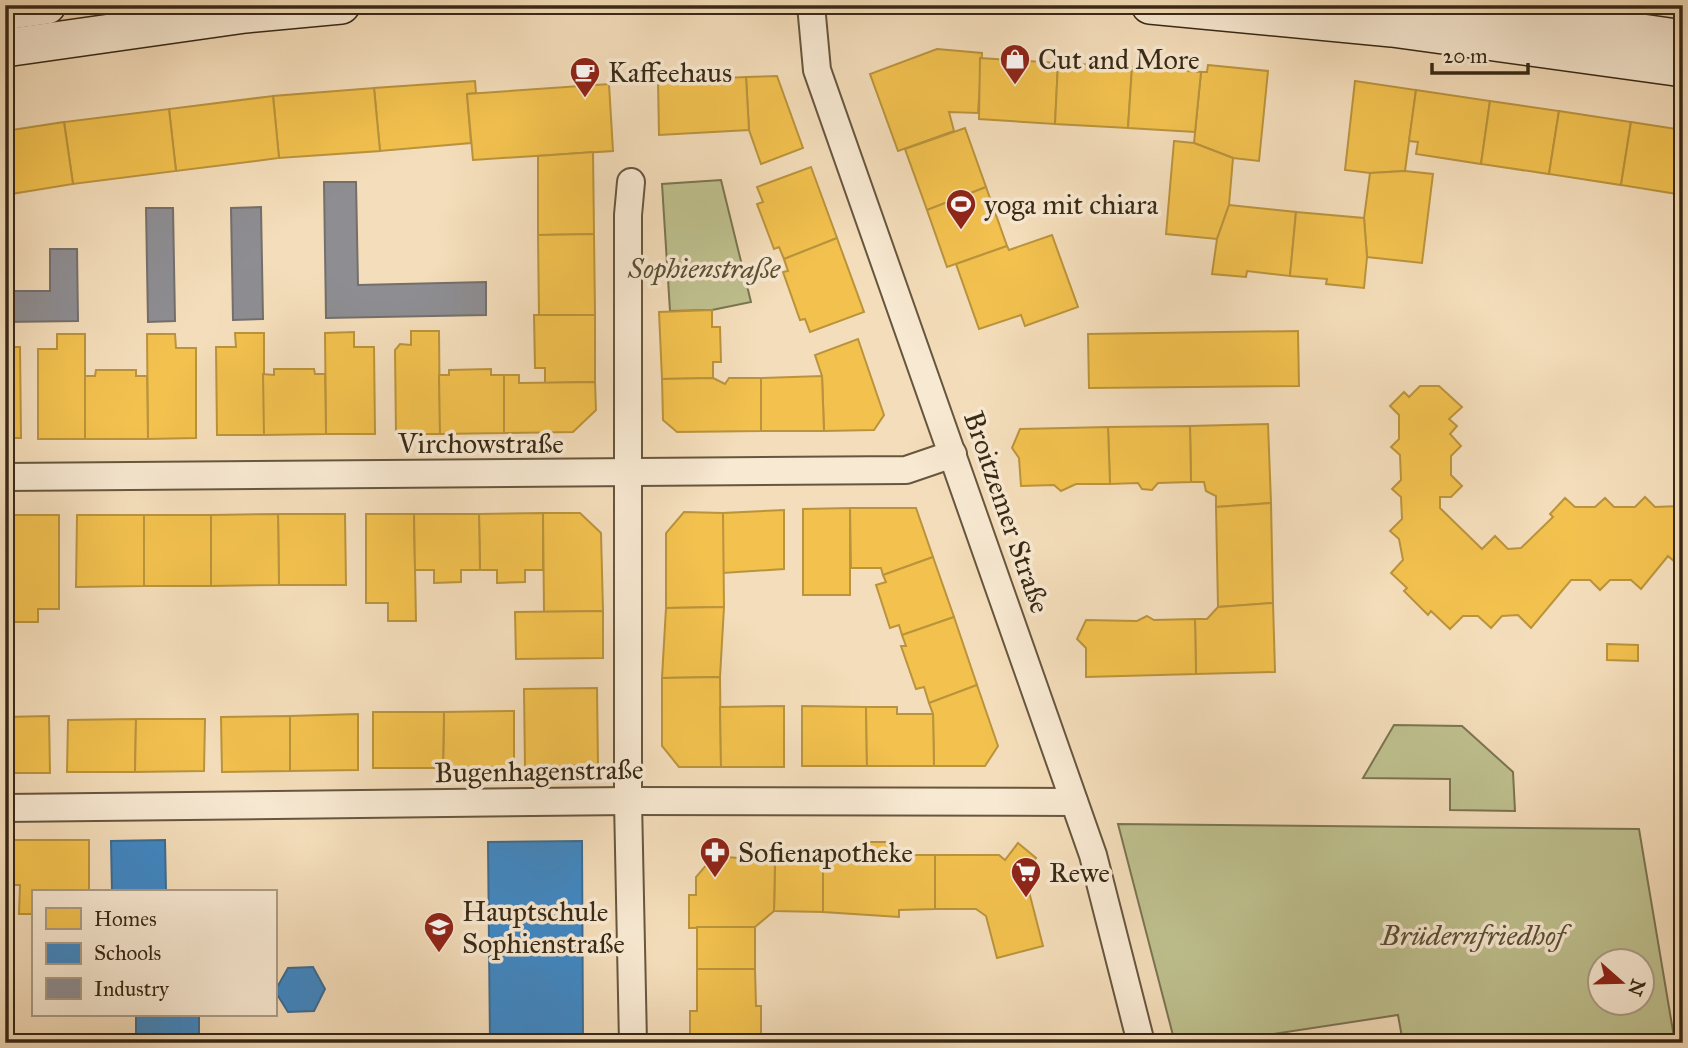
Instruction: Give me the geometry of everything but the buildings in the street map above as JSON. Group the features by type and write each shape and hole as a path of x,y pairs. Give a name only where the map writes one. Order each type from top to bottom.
{"main road":[{"path":"5,11 47,5"},
{"path":"5,48 246,14 341,5"},
{"path":"1150,5 1392,28 1683,68"},
{"path":"1449,5 1683,38"}],"street":[{"name":"Broitzemer Straße","path":"811,5 817,70 1093,855 1140,1043"},
{"path":"631,181 628,215 628,801 634,1043"},
{"name":"Virchowstraße","path":"5,477 906,470 953,454"},
{"name":"Bugenhagenstraße","path":"5,808 628,801 1074,802"}],"green space":[{"name":"Sophienstraße","path":"721,180 751,302 712,310 670,311 662,184"},
{"path":"1394,725 1462,726 1513,772 1515,811 1450,810 1450,779 1363,778"},
{"name":"Brüdernfriedhof","path":"1118,824 1639,829 1675,1043 1403,1043 1398,1015 1215,1043 1175,1043"}],"place":[{"name":"Cut and More","path":"1015,86"},
{"name":"Kaffeehaus","path":"585,99"},
{"name":"yoga mit chiara","path":"961,231"},
{"name":"Sofienapotheke","path":"715,879"},
{"name":"Rewe","path":"1026,899"},
{"name":"Hauptschule Sophienstraße","path":"439,954"}]}
